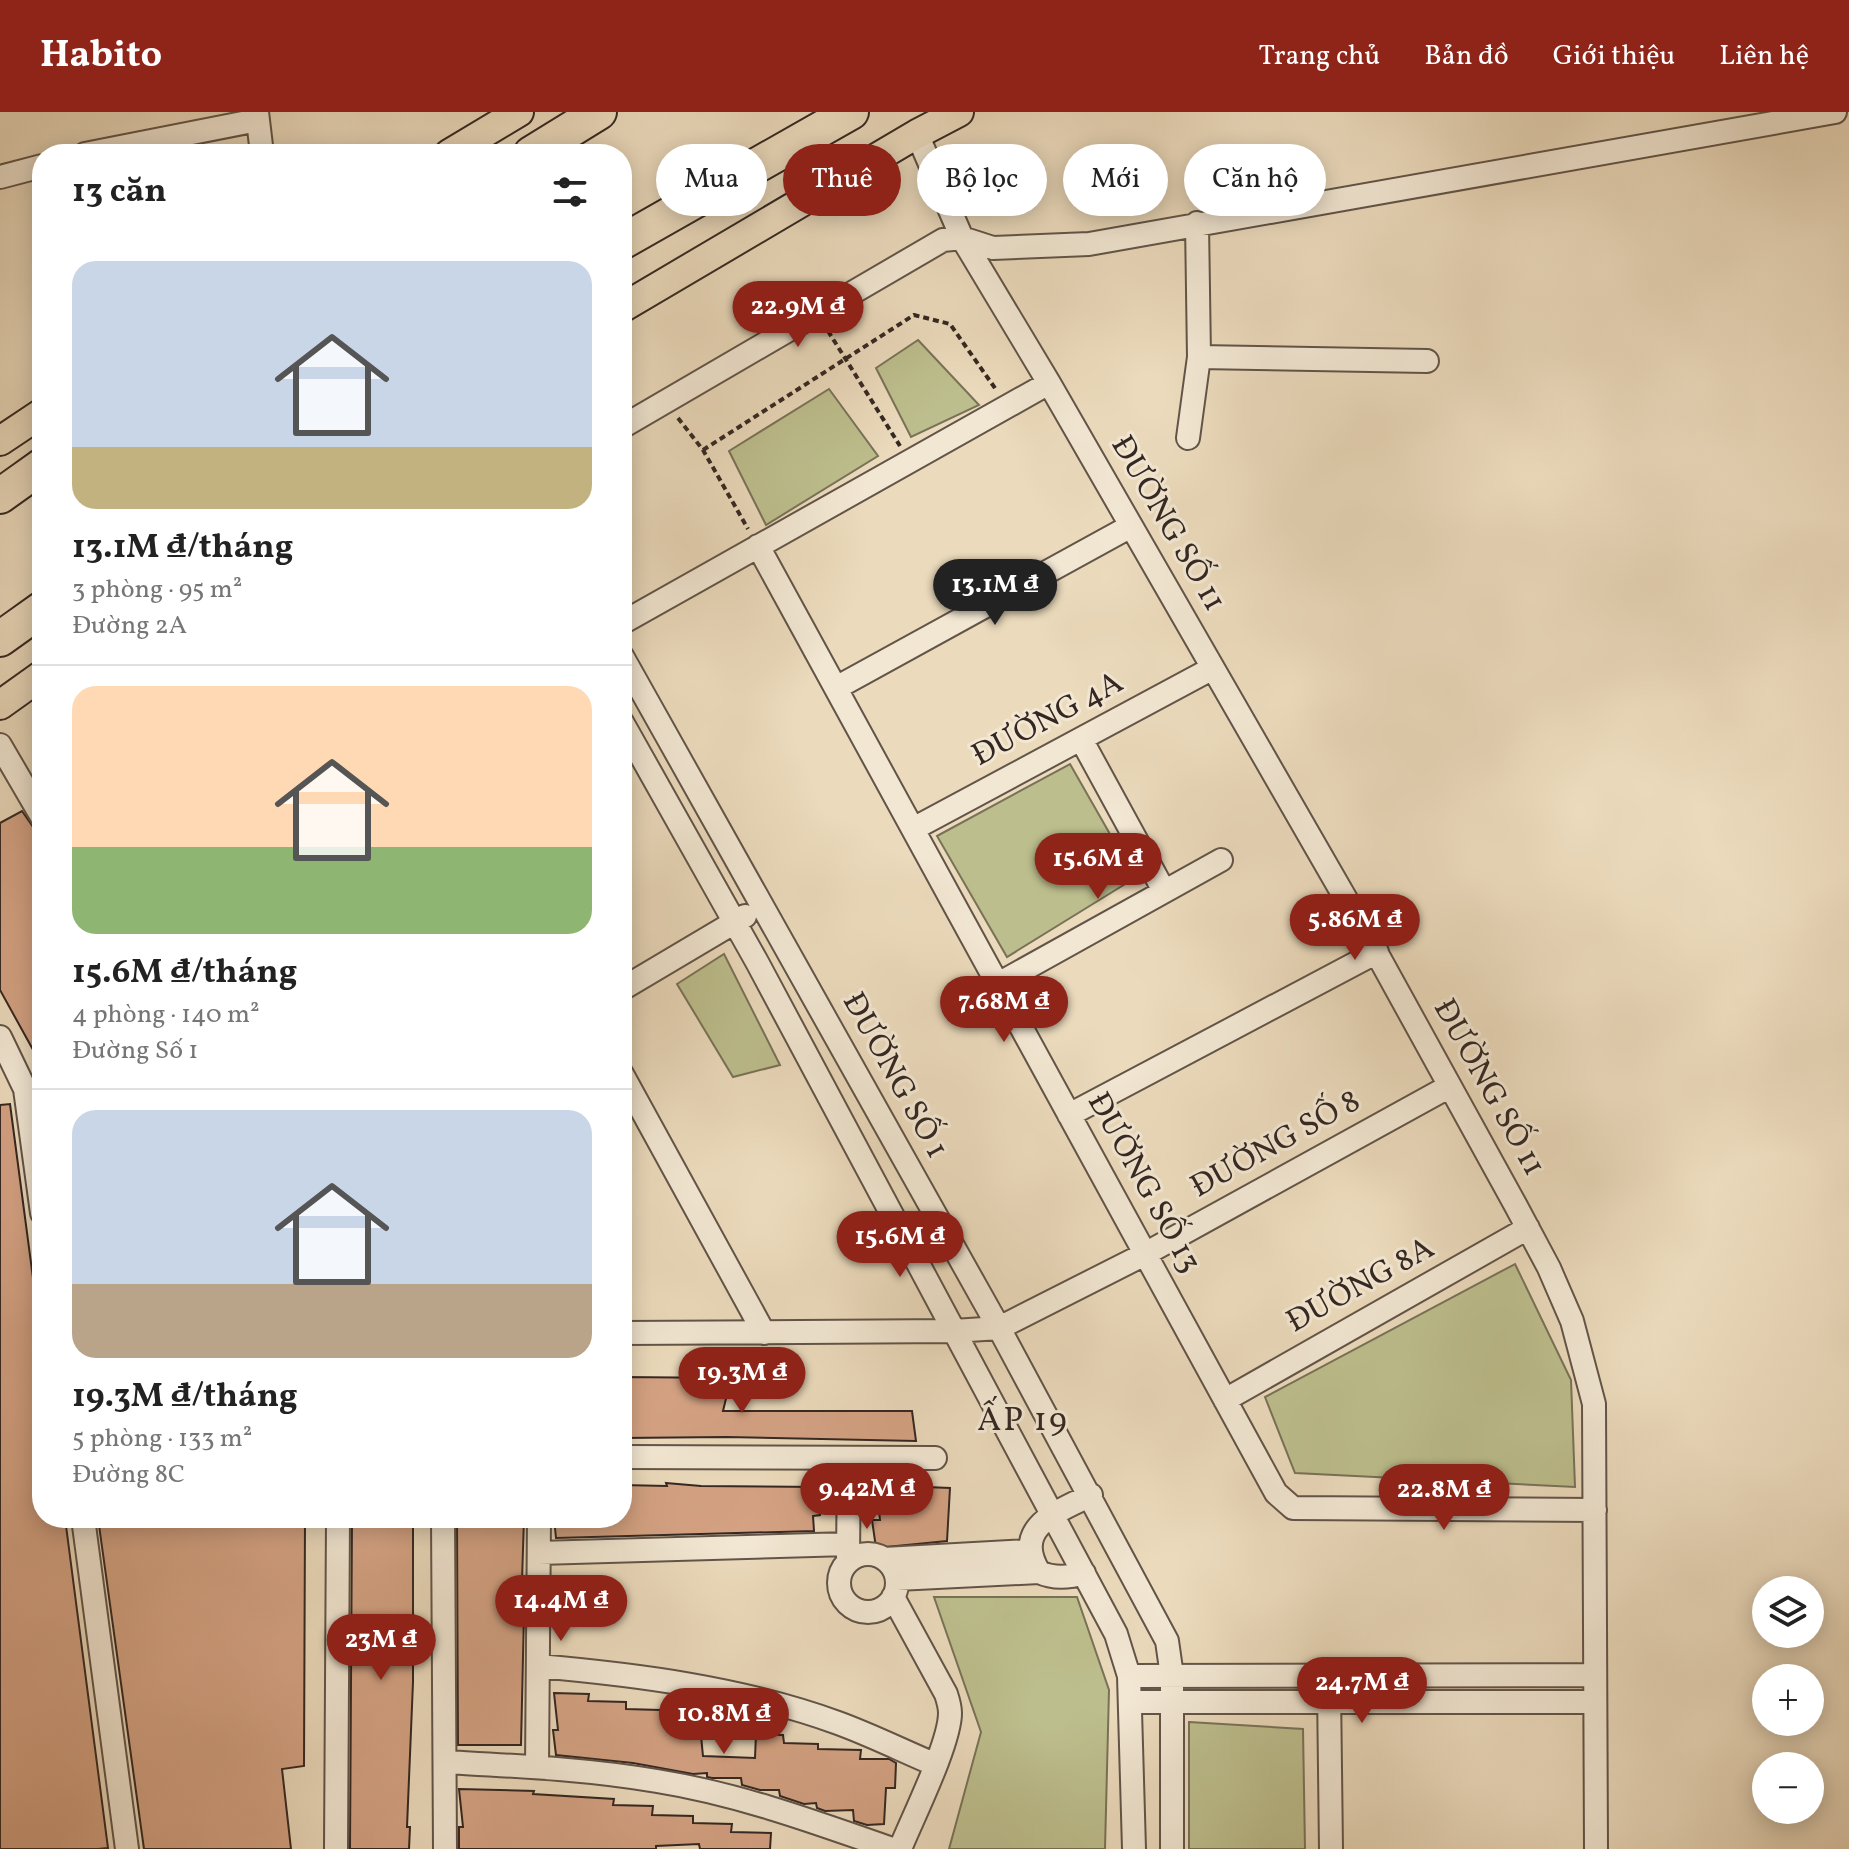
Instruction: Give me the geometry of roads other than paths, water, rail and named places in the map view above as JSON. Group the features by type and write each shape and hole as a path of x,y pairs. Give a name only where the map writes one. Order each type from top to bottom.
{"highway":[{"path":"547,144 599,112"},
{"path":"632,236 851,112"},
{"path":"0,496 32,473"},
{"path":"0,639 32,616"}],"main road":[{"path":"466,144 519,112"},
{"path":"632,302 959,112"},
{"path":"0,441 32,420"},
{"path":"0,705 32,682"}],"street":[{"path":"632,421 943,240 962,238 993,248 1089,244 1835,112"},
{"path":"130,144 257,116 261,144"},
{"name":"ĐƯỜNG SỐ 11","path":"917,134 962,238 1377,952 1528,1228 1572,1321 1594,1404 1596,1849"},
{"path":"0,177 32,169"},
{"path":"1188,438 1199,357 1197,223"},
{"path":"1199,357 1427,361"},
{"path":"632,617 1049,383"},
{"path":"836,688 1131,526"},
{"name":"ĐƯỜNG SỐ 13","path":"758,546 1276,1493 1293,1508 1595,1510"},
{"name":"ĐƯỜNG 4A","path":"913,829 1213,668"},
{"name":"ĐƯỜNG SỐ 1","path":"632,674 999,1328 1167,1641 1172,1676 1172,1849"},
{"path":"1081,739 1164,891"},
{"name":"ĐƯỜNG SỐ 1","path":"632,740 734,922 1116,1634 1129,1676 1134,1849"},
{"path":"0,745 32,793"},
{"path":"998,984 1221,860"},
{"path":"632,983 762,906"},
{"path":"1069,1115 1377,952"},
{"path":"0,1037 25,1089 32,1140"},
{"name":"ĐƯỜNG SỐ 8","path":"632,1333 999,1328 1145,1254 1450,1086"},
{"path":"632,1092 764,1333"},
{"name":"ĐƯỜNG 8A","path":"1225,1400 1528,1228"},
{"path":"632,1457 935,1458"},
{"path":"849,1458 848,1552 838,1578 842,1598 849,1605 868,1612 878,1610 895,1588 1039,1572 1059,1577 1084,1573"},
{"path":"1039,1572 1029,1551 1035,1530 1053,1514 1091,1495"},
{"path":"84,1528 127,1849"},
{"path":"336,1849 338,1528"},
{"path":"443,1528 445,1849"},
{"path":"537,1767 539,1528"},
{"path":"539,1553 848,1552 884,1559 1029,1551"},
{"path":"884,1559 890,1564 895,1588 951,1710 948,1726 900,1849"},
{"path":"538,1666 624,1674 729,1692 837,1723 934,1764"},
{"path":"1129,1676 1595,1675"},
{"path":"1330,1676 1331,1849"},
{"path":"1130,1702 1595,1702"},
{"path":"445,1762 575,1770 675,1785 778,1809 892,1849"}],"district":[{"name":"ẤP 19","path":"1023,1421"}]}
